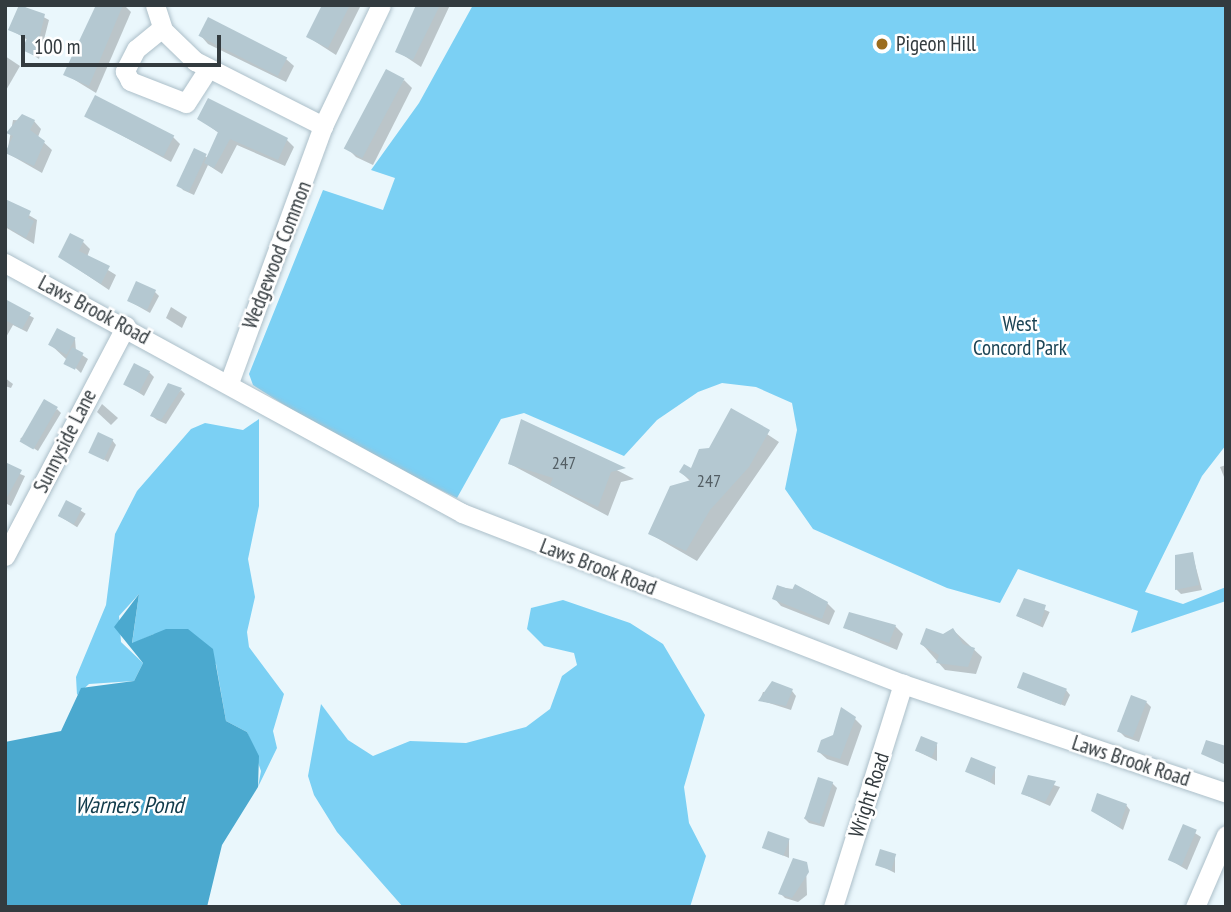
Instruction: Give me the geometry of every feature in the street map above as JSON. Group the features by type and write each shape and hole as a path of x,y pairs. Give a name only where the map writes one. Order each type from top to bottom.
{"street":[{"path":"155,5 162,28 208,69 323,126"},
{"name":"Wedgewood Common","path":"229,383 323,126 381,5"},
{"path":"162,28 136,49 125,71 130,81 186,103 208,69"},
{"name":"Laws Brook Road","path":"5,263 229,383 438,503 903,684 1226,793"},
{"name":"Sunnyside Lane","path":"5,556 126,326"},
{"name":"Wright Road","path":"833,907 903,684"},
{"path":"1195,907 1226,835"}],"green space":[{"name":"West Concord Park","path":"473,5 1226,5 1226,445 1202,476 1145,592 1183,604 1226,587 1226,601 1131,633 1138,611 1018,569 1000,603 947,588 813,529 785,489 797,430 792,403 756,387 722,383 698,392 657,420 624,456 524,413 501,419 457,498 343,442 253,385 249,374 323,190 383,210 395,178 371,170 419,103"},
{"path":"259,419 259,506 248,559 255,597 247,632 249,647 284,694 273,731 277,748 258,787 261,771 247,732 226,721 216,664 154,634 132,644 139,594 119,616 121,642 143,663 134,681 89,684 77,695 76,677 106,605 115,534 137,491 191,429 205,423 243,430"},
{"path":"563,600 630,623 663,644 705,715 684,787 689,823 706,856 690,907 403,907 337,832 314,795 308,776 321,704 348,740 373,756 410,741 466,743 526,727 550,709 562,676 577,665 574,653 544,646 527,629 531,608"}],"water":[{"name":"Warners Pond","path":"139,594 132,643 166,629 188,629 213,649 226,721 247,732 259,756 258,787 222,845 207,907 5,907 5,742 61,731 81,688 134,681 143,663 114,627"}],"building":[{"path":"19,5 45,14 35,56 22,50 27,38 8,30"},
{"path":"96,5 123,5 89,86 63,75"},
{"path":"322,5 350,5 328,48 306,37"},
{"path":"416,5 440,5 413,60 395,52"},
{"path":"208,17 287,57 278,76 198,36"},
{"path":"386,69 405,79 362,158 344,148"},
{"path":"95,95 174,135 163,157 84,116"},
{"path":"208,98 288,138 278,160 230,139 214,168 204,163 218,132 197,119"},
{"path":"22,114 35,120 30,130 45,141 34,166 5,153 13,136 6,133"},
{"path":"194,148 207,154 189,192 176,186"},
{"path":"5,199 31,211 28,218 34,221 26,238 5,226"},
{"path":"70,233 84,240 79,251 110,266 101,284 58,257"},
{"path":"136,281 156,290 147,310 127,301"},
{"path":"5,299 31,313 22,329 5,320"},
{"path":"57,328 76,338 67,355 48,345"},
{"path":"72,347 84,353 75,370 63,364"},
{"path":"134,363 150,371 139,393 123,384"},
{"path":"168,383 182,388 161,420 150,416"},
{"path":"44,399 58,407 33,449 20,441"},
{"path":"731,408 770,430 749,467 710,510 686,551 648,534 670,486 691,480 679,472 684,464 691,468 699,449 709,448"},
{"path":"521,419 626,468 611,472 598,507 550,485 553,478 508,464"},
{"path":"98,432 113,439 104,460 88,453"},
{"path":"5,462 22,470 5,501"},
{"path":"66,500 82,508 74,524 58,516"},
{"path":"1193,552 1199,585 1175,590 1175,555"},
{"path":"795,584 828,602 822,619 772,599 777,585 792,590"},
{"path":"1024,598 1046,605 1040,625 1016,616"},
{"path":"849,612 896,625 889,643 843,628"},
{"path":"926,628 943,634 953,628 963,644 975,648 968,667 936,663 939,655 920,644"},
{"path":"1023,672 1067,689 1061,705 1017,688"},
{"path":"772,681 793,689 786,706 758,701"},
{"path":"1131,695 1147,701 1133,738 1117,731"},
{"path":"841,707 856,717 840,759 817,752 821,740 833,735"},
{"path":"921,736 938,743 932,758 915,751"},
{"path":"1206,740 1226,746 1226,765 1201,754"},
{"path":"971,757 996,767 990,782 965,772"},
{"path":"1028,775 1056,781 1045,802 1021,794"},
{"path":"818,777 833,782 820,824 804,819"},
{"path":"1097,793 1127,804 1119,827 1091,811"},
{"path":"1183,824 1197,830 1182,866 1168,860"},
{"path":"768,831 790,839 783,856 762,848"},
{"path":"880,849 896,854 891,870 875,865"},
{"path":"793,858 807,862 809,872 792,898 778,894"}],"place":[{"name":"Pigeon Hill","path":"882,44"}]}
